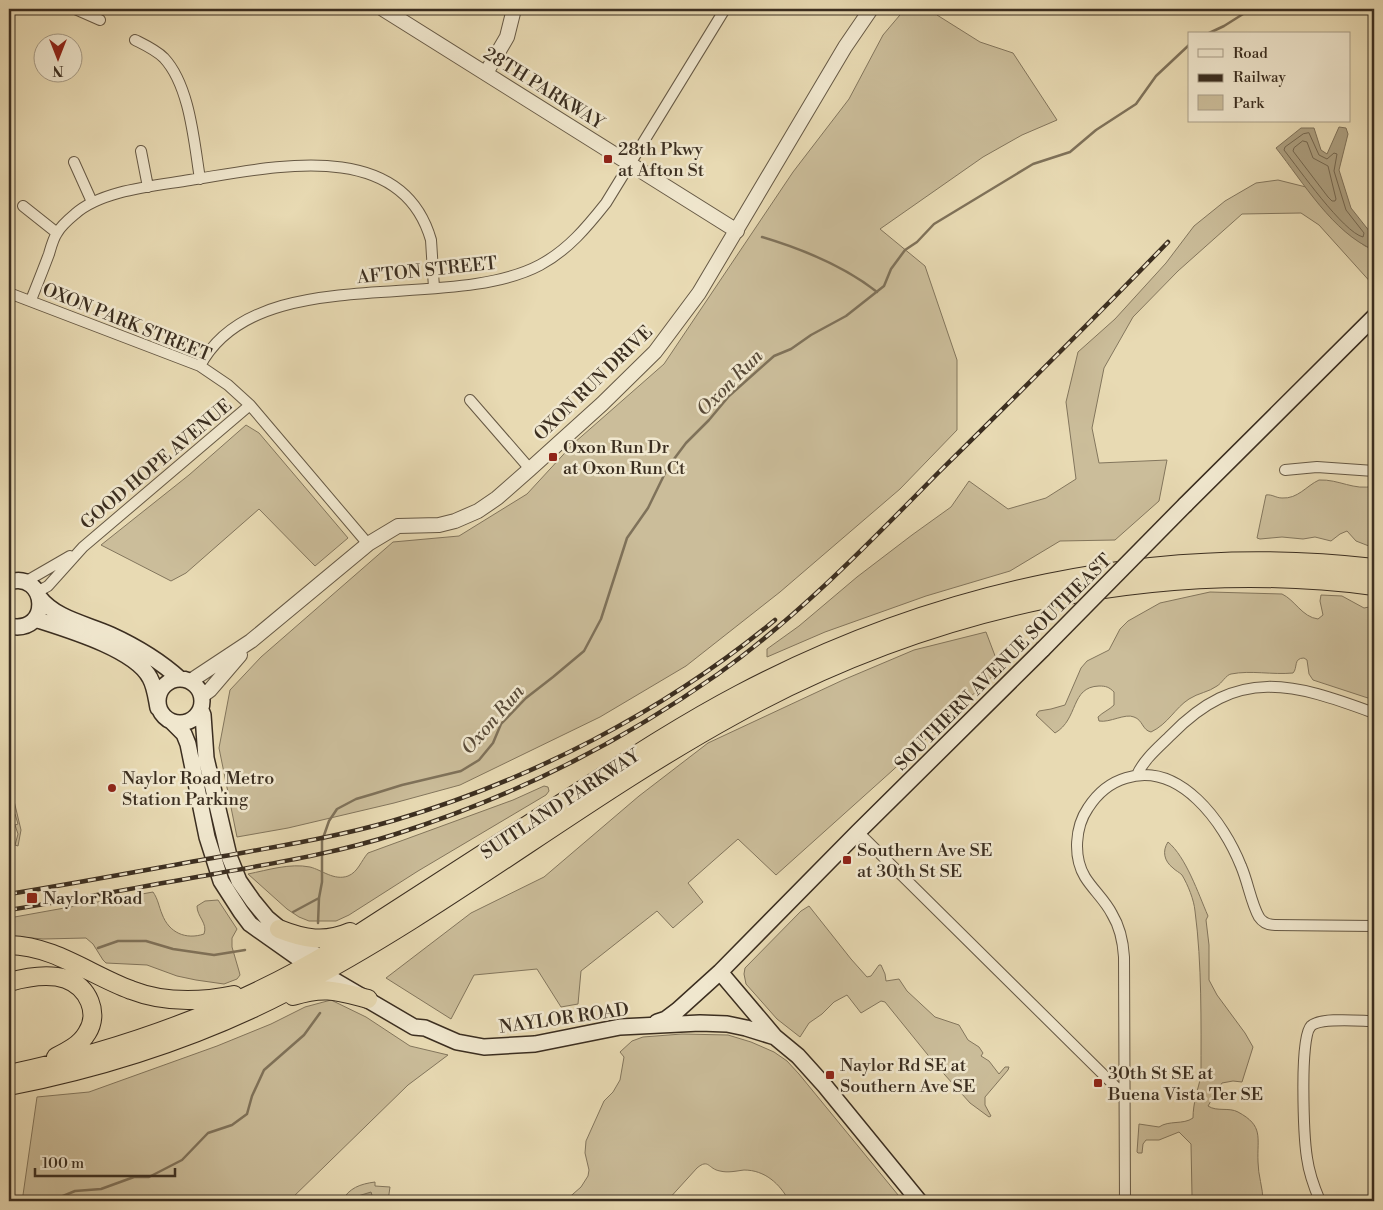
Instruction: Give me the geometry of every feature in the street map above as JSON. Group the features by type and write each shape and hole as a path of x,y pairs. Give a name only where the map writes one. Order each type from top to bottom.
{"highway":[{"name":"SUITLAND PARKWAY","path":"9,1086 61,1075 134,1054 198,1032 254,1008 321,966 383,919 651,745 709,711 785,672 862,638 950,608 1028,586 1126,569 1183,563 1256,560 1310,562 1374,568"},
{"name":"SUITLAND PARKWAY","path":"9,1074 98,1052 146,1037 203,1016 261,989 321,966 403,925 666,754 731,716 775,694 861,656 942,626 1038,600 1108,588 1194,579 1320,580 1374,586"},
{"path":"279,929 302,938 323,939 337,937 383,919"},
{"path":"9,945 30,947 56,954 130,990 152,996 198,1000 219,998 261,989"},
{"path":"9,982 35,976 60,978 80,987 92,1005 91,1026 79,1043 64,1053 26,1070"},
{"path":"254,1008 308,992 322,990 336,991 368,1000"}],"main road":[{"name":"SOUTHERN AVENUE SOUTHEAST","path":"652,1025 678,1010 720,972 1374,317"},
{"path":"9,582 19,581 34,590 45,605 57,613 113,636 197,686 201,703 192,720 179,724 166,719 158,708 149,677 138,665 119,652 74,631 35,619"},
{"path":"9,626 17,628 35,619 39,612 34,590"},
{"path":"158,708 162,688 166,683 186,680"},
{"name":"NAYLOR ROAD","path":"201,703 204,750 233,868 252,902 321,966 368,1000 414,1027 425,1028"},
{"name":"NAYLOR ROAD","path":"172,722 184,734 188,744 207,837 222,882 250,924 321,966 400,1007 425,1028 457,1042 484,1047 535,1044 620,1027 652,1025 727,1024 775,1037"},
{"path":"720,972 775,1037 798,1056 825,1086 919,1201"}],"street":[{"path":"75,9 100,20"},
{"name":"28TH PARKWAY","path":"383,9 737,231"},
{"path":"486,73 505,41 514,9"},
{"name":"AFTON STREET","path":"200,366 206,356 228,332 247,320 293,303 322,297 475,284 501,279 540,265 555,256 569,246 584,231 606,203 725,9"},
{"name":"OXON RUN DRIVE","path":"186,680 195,678 251,641 368,544 398,526 439,524 464,518 478,511 497,498 602,404 655,352 699,294 846,47 871,9"},
{"path":"135,40 154,50 164,58 177,80 187,106 200,179"},
{"path":"141,151 148,187"},
{"path":"74,162 92,202"},
{"path":"31,300 57,233 76,213 92,202 104,197 148,187 271,167 312,166 354,170 381,179 403,192 411,200 425,224 431,240 434,288"},
{"path":"23,206 57,233"},
{"name":"OXON PARK STREET","path":"9,292 200,366 222,380 250,405 368,544"},
{"path":"470,400 530,469"},
{"name":"GOOD HOPE AVENUE","path":"34,590 49,569 83,547 250,405"},
{"path":"1285,470 1316,467 1374,471"},
{"name":"GOOD HOPE AVENUE","path":"34,590 48,586 83,547"},
{"name":"OXON RUN DRIVE","path":"201,703 251,641"},
{"path":"1137,775 1143,764 1194,713 1211,702 1238,691 1263,686 1303,690 1374,713"},
{"path":"1125,1201 1125,969 1122,941 1112,914 1085,876 1079,858 1078,840 1083,816 1099,794 1114,782 1137,775 1154,775 1169,780 1190,792 1220,828 1238,858 1257,913 1269,925 1374,926"},
{"path":"858,832 1125,1096"},
{"path":"1320,1201 1310,1171 1304,1141 1304,1055 1306,1034 1310,1026 1320,1022 1374,1021"}],"green space":[{"path":"905,9 932,9 937,15 980,42 1013,53 1057,120 1022,135 983,157 880,229 925,266 957,360 957,430 900,489 780,592 686,666 600,717 460,785 288,828 237,837 219,748 230,690 261,657 393,542 459,536 527,494 574,443 664,364 793,172 849,99 883,35"},
{"path":"1278,180 1306,187 1345,231 1365,246 1374,250 1374,286 1319,225 1301,213 1242,214 1178,271 1133,317 1104,368 1092,428 1099,463 1167,460 1159,501 1115,540 1060,541 1010,571 926,596 825,632 767,657 767,649 799,626 857,577 951,507 969,481 1008,509 1046,498 1076,479 1066,402 1078,352 1115,319 1166,263 1194,226 1225,201 1256,183"},
{"path":"246,425 259,433 348,538 315,566 259,509 186,573 171,581 101,545 189,475"},
{"path":"1319,480 1360,487 1374,486 1374,548 1356,541 1347,531 1331,541 1315,537 1303,539 1282,537 1257,538 1266,495 1288,498"},
{"path":"1210,592 1282,594 1307,615 1318,619 1323,615 1320,601 1321,595 1342,596 1364,608 1374,606 1374,700 1313,680 1309,674 1307,660 1301,658 1297,661 1293,673 1246,672 1229,675 1214,688 1189,699 1162,725 1151,732 1137,718 1130,716 1099,721 1098,717 1114,705 1114,692 1104,686 1090,688 1083,692 1068,720 1055,733 1036,715 1039,711 1065,705 1081,668 1087,661 1109,650 1120,629 1128,621 1160,603"},
{"path":"986,632 1000,669 893,770 776,875 738,839 688,883 703,902 673,928 657,911 581,971 578,1004 561,1007 537,969 474,975 451,1019 386,978 471,913 544,877 639,796 708,743 843,680 914,650"},
{"path":"9,780 21,830 18,846 15,845 18,834 15,825 18,824 15,814 12,814 9,801"},
{"path":"544,786 548,787 549,791 546,795 418,871 349,915 336,921 309,921 299,917 287,909 248,874 302,866 315,868 333,876 348,876 357,869 368,853 513,800"},
{"path":"1168,842 1186,866 1208,916 1206,920 1209,945 1209,980 1217,995 1253,1047 1242,1082 1222,1083 1208,1106 1215,1109 1238,1112 1252,1122 1255,1127 1258,1139 1258,1167 1263,1201 1195,1201 1192,1195 1191,1144 1179,1132 1159,1140 1146,1140 1143,1144 1142,1153 1137,1152 1139,1124 1159,1127 1193,1118 1201,1076 1200,972 1194,907 1182,875 1166,859 1165,849"},
{"path":"153,892 169,926 179,933 191,936 204,934 205,930 197,906 205,901 218,900 237,929 232,938 232,947 240,975 237,979 224,984 177,976 147,965 106,963 93,944 86,938 43,939 9,936 9,918"},
{"path":"809,906 867,977 871,976 881,965 886,981 899,979 907,991 935,1017 959,1025 968,1040 979,1047 983,1053 981,1056 989,1061 999,1074 1005,1067 1009,1067 985,1097 985,1105 991,1116 989,1117 970,1103 936,1065 885,1002 881,1001 861,1013 847,995 834,1002 809,1023 800,1037 777,1019 746,984 745,968 801,911"},
{"path":"331,1000 366,1017 410,1046 448,1055 408,1085 289,1201 26,1201 23,1195 37,1097 89,1092 217,1046 271,1024 305,1007"},
{"path":"682,1034 728,1035 774,1052 787,1061 903,1201 789,1201 771,1179 759,1172 744,1170 723,1172 704,1164 697,1168 667,1201 565,1201 581,1187 588,1176 589,1170 585,1153 586,1141 604,1101 613,1092 620,1080 624,1057 620,1052 632,1041 643,1037"},
{"path":"375,1182 375,1186 390,1187 388,1201 342,1201 356,1187"}],"water":[{"path":"1339,127 1346,128 1348,134 1339,170 1351,208 1370,232 1374,234 1374,250 1345,232 1332,219 1308,191 1276,148 1301,128 1314,128 1321,150 1327,154"},
{"path":"371,1192 374,1201 351,1201 358,1196"}],"waterway":[{"name":"Oxon Run","path":"1211,32 1251,9"},
{"name":"Oxon Run","path":"318,923 322,882 322,841 329,821 337,809 356,799 402,785 461,771 479,760 493,743 501,724 526,698 584,651 601,619 627,538 648,508 668,467 686,443 729,396 774,356 791,349 811,335 846,316 884,286 891,269 905,250 917,242 934,224 1033,164 1070,152 1096,130 1136,104 1156,76 1188,46"},
{"path":"762,237 822,259 864,282 877,292"},
{"path":"293,912 319,898"},
{"path":"98,948 118,941 146,941 173,949 214,955 245,950"},
{"path":"9,957 13,955"},
{"name":"Oxon Run","path":"51,1201 75,1191 101,1189 134,1177 149,1177 182,1160 208,1133 232,1125 247,1114 252,1096 264,1070 304,1035 320,1013"}],"railway":[{"path":"9,910 283,862 374,841 439,820 522,786 642,723 718,674 748,652 805,604 1083,329 1168,242"},
{"path":"9,894 325,837 370,827 443,805 494,786 594,740 688,684 733,653 775,620"}],"place":[{"name":"28th Pkwy at Afton St","path":"608,159"},
{"name":"Oxon Run Dr at Oxon Run Ct","path":"553,457"},
{"name":"Naylor Road Metro Station Parking","path":"112,788"},
{"name":"Southern Ave SE at 30th St SE","path":"847,860"},
{"name":"Naylor Road","path":"32,898"},
{"name":"Naylor Rd SE at Southern Ave SE","path":"830,1075"},
{"name":"30th St SE at Buena Vista Ter SE","path":"1098,1083"}]}
